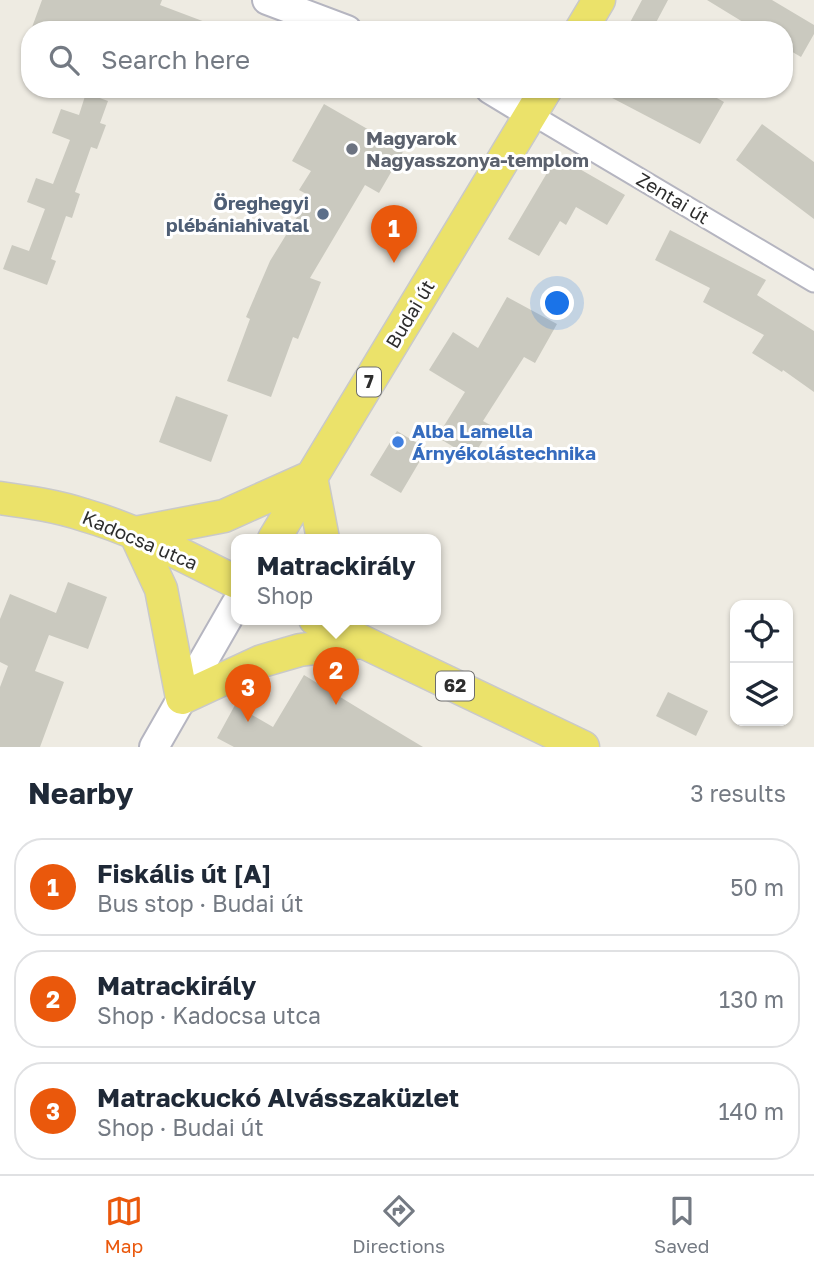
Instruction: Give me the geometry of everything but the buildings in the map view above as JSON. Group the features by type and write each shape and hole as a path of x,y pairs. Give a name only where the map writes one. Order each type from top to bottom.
{"main road":[{"path":"267,0 323,21"},
{"path":"586,21 599,0"},
{"name":"Budai út","path":"277,534 538,101"},
{"path":"182,698 161,589 135,533 224,516 311,477 322,534"},
{"name":"Kadocsa utca","path":"0,498 85,515 135,533 231,580"},
{"path":"154,747 231,613"},
{"name":"62","path":"336,625 358,631 583,747"},
{"path":"182,698 262,661 358,631"}],"street":[{"name":"Zentai út","path":"538,101 814,282"}],"place":[{"name":"Magyarok Nagyasszonya-templom","path":"352,149"},
{"name":"Öreghegyi plébániahivatal","path":"323,214"},
{"name":"Fiskális út [A]","path":"394,263"},
{"name":"Alba Lamella Árnyékolástechnika","path":"398,442"},
{"name":"Matrackirály","path":"336,705"},
{"name":"Matrackuckó Alvásszaküzlet","path":"248,722"}]}
